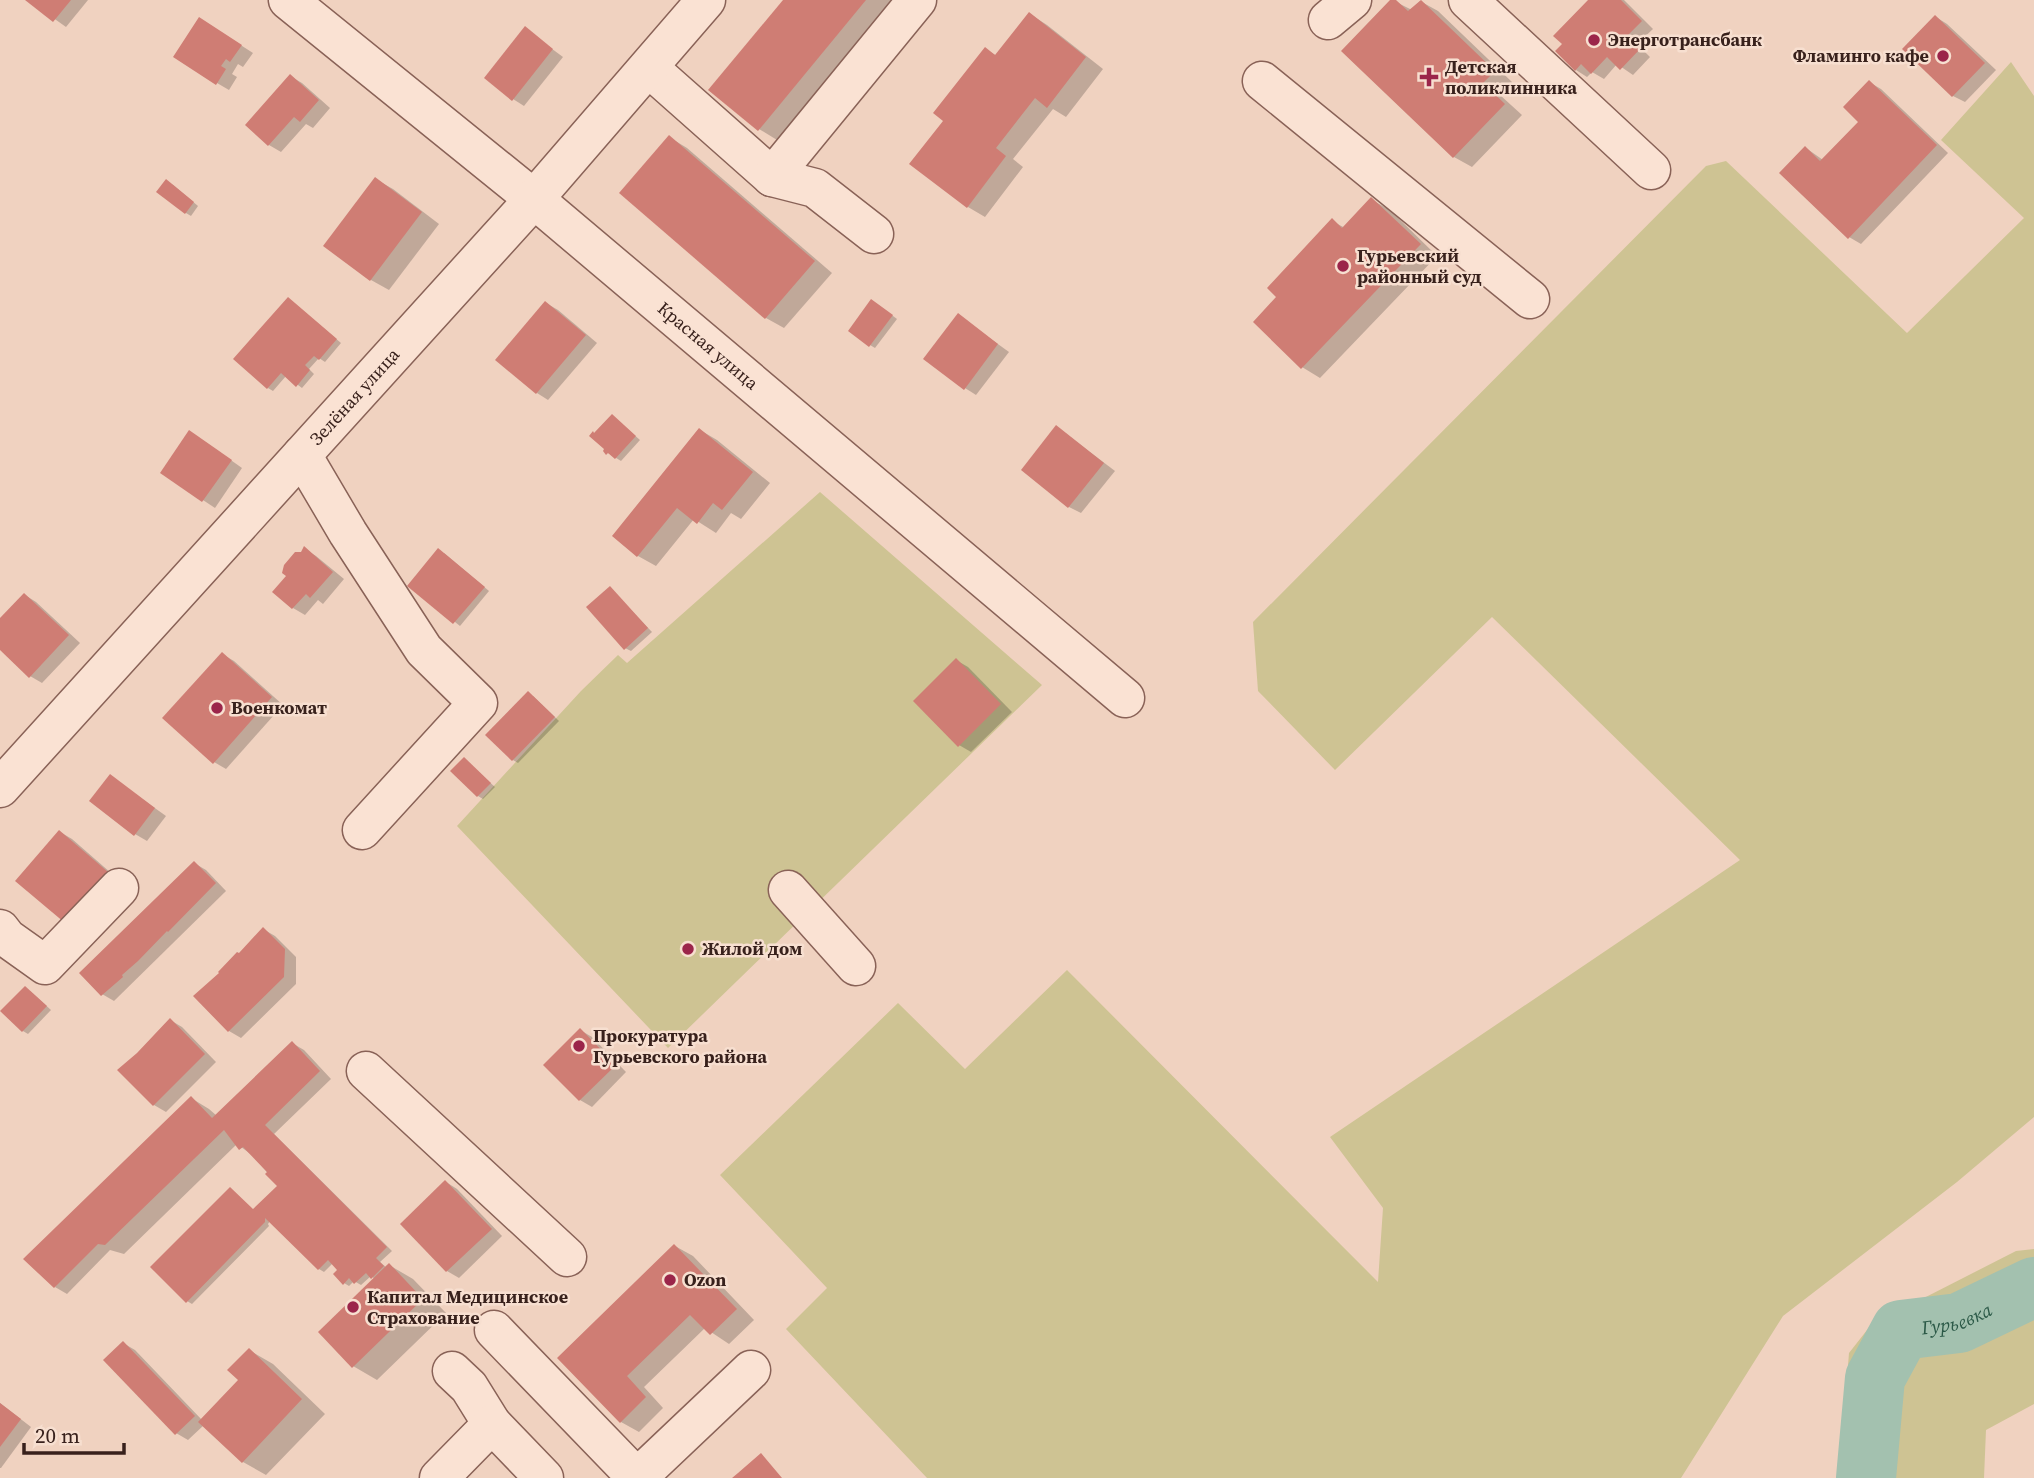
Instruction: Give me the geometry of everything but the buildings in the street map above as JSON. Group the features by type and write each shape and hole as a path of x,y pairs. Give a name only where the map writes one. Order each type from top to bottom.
{"street":[{"name":"Красная улица","path":"288,0 534,199 1125,698"},
{"name":"Зелёная улица","path":"0,788 534,199 706,0"},
{"path":"772,177 917,0"},
{"path":"1468,0 1651,170"},
{"path":"649,68 772,177 815,188 874,234"},
{"path":"1262,81 1530,299"},
{"path":"302,455 348,533 424,650 478,703 362,830"},
{"path":"0,929 7,938 46,965 119,888"},
{"path":"788,890 856,966"},
{"path":"366,1071 567,1257"},
{"path":"494,1330 637,1478 751,1370"},
{"path":"452,1371 469,1387 492,1424 544,1478"},
{"path":"439,1478 492,1424"}],"shaded area":[{"path":"2011,62 2034,96 2034,1117 1957,1182 1783,1316 1681,1478 927,1478 786,1329 827,1288 720,1175 898,1003 965,1069 1067,970 1378,1282 1383,1208 1330,1137 1740,860 1492,617 1335,770 1258,691 1253,622 1706,166 1726,161 1907,333 2024,218 1941,140"},
{"path":"820,492 1042,685 668,1048 457,826 581,691 618,655 627,663"},
{"path":"2034,1249 2034,1404 1986,1430 1984,1478 1839,1478 1849,1353 1871,1325 2016,1251"}],"waterway":[{"name":"Гурьевка","path":"1866,1478 1875,1378 1901,1330 1959,1323 2034,1287"}],"place":[{"name":"Энерготрансбанк","path":"1594,40"},
{"name":"Фламинго кафе","path":"1943,56"},
{"name":"Детская поликлинника","path":"1429,77"},
{"name":"Гурьевский районный суд","path":"1343,266"},
{"name":"Военкомат","path":"217,708"},
{"name":"Жилой дом","path":"688,949"},
{"name":"Прокуратура Гурьевского района","path":"579,1046"},
{"name":"Ozon","path":"670,1280"},
{"name":"Капитал Медицинское Страхование","path":"353,1307"}]}
